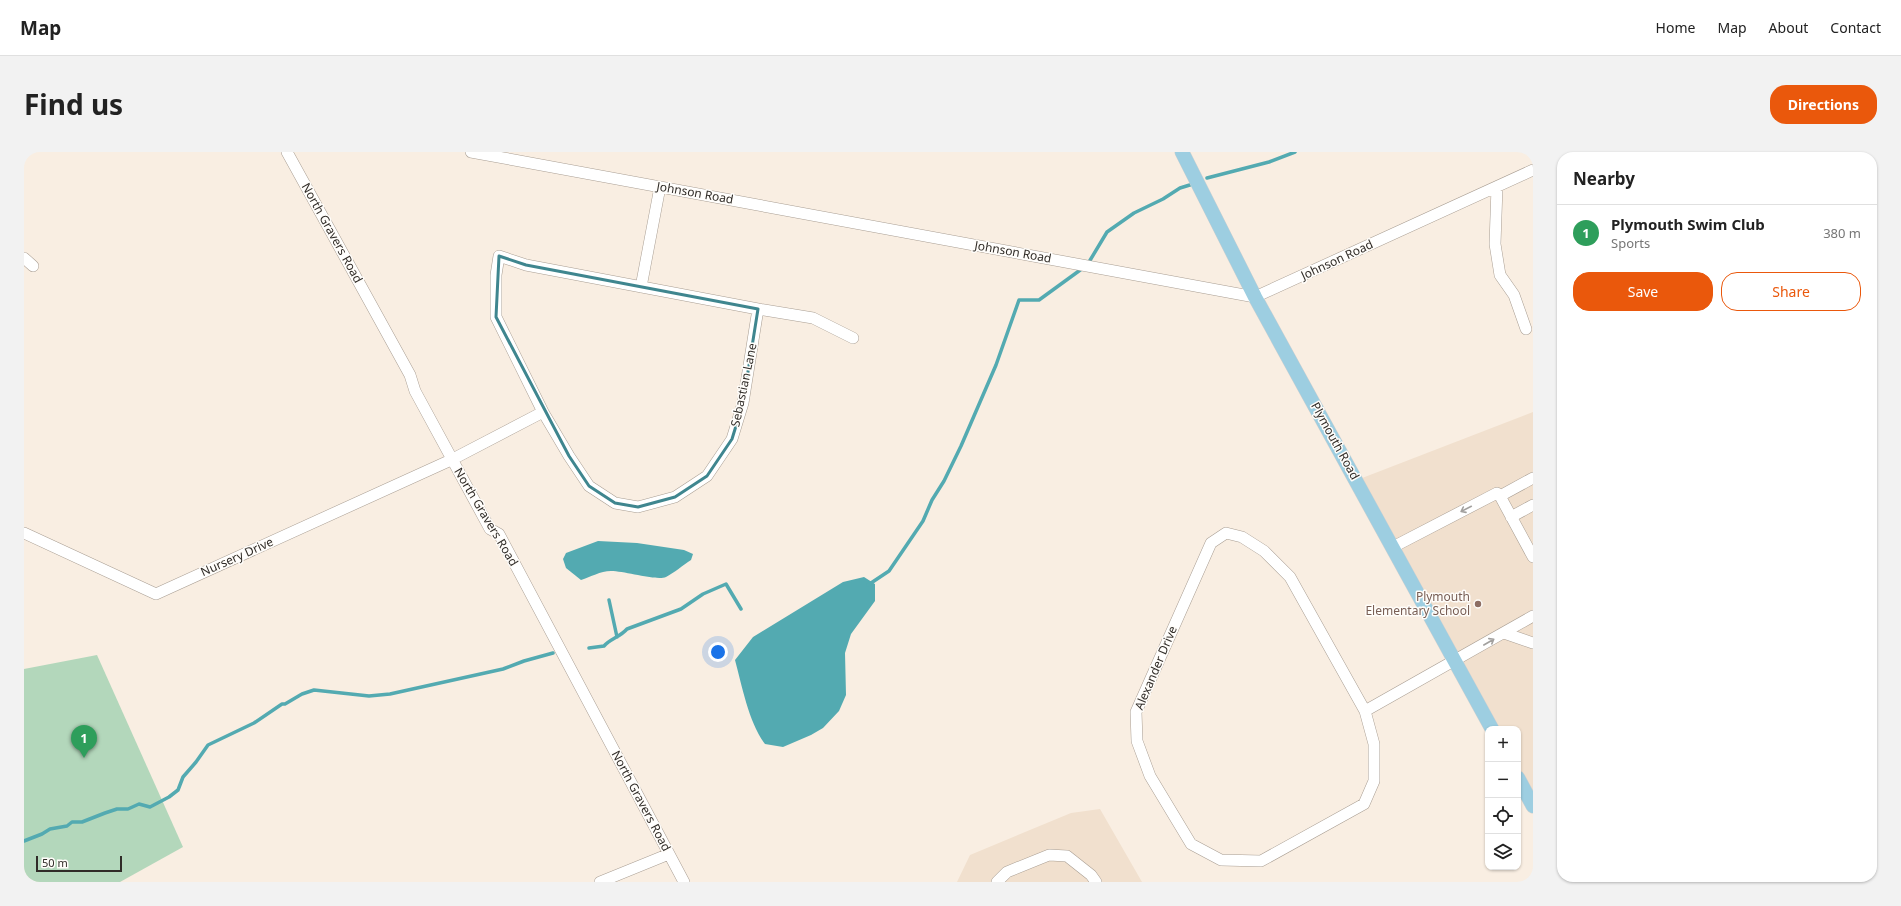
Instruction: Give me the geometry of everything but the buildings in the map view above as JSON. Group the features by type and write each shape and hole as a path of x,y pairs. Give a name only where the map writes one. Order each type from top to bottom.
{"main road":[{"name":"Plymouth Road","path":"1182,152 1256,297 1490,726"},
{"path":"1521,784 1533,806"}],"street":[{"name":"North Gravers Road","path":"287,152 410,375 415,391 490,529 499,534 684,882"},
{"name":"Johnson Road","path":"471,152 1256,297 1533,170"},
{"path":"641,287 660,187"},
{"path":"1497,187 1495,244 1500,275 1514,295 1526,329"},
{"name":"Sebastian Lane","path":"758,309 743,403 732,440 707,476 674,497 638,507 615,503 589,486 569,456 543,412 496,317 496,275 499,256 526,265 813,318 853,338"},
{"path":"24,258 33,266"},
{"path":"452,460 543,412"},
{"name":"Nursery Drive","path":"24,533 156,594 452,460"},
{"path":"1500,496 1533,478"},
{"path":"1393,547 1497,493 1511,517 1530,543 1533,557"},
{"path":"1511,517 1533,505"},
{"name":"Alexander Drive","path":"1226,533 1242,537 1264,550 1290,577 1365,711 1374,744 1374,781 1364,804 1261,861 1221,860 1191,844 1150,776 1137,741 1136,712 1212,543 1226,533"},
{"path":"1365,711 1533,616"},
{"path":"1504,633 1533,642"},
{"path":"600,882 669,854"},
{"path":"997,882 1007,872 1049,855 1067,856 1091,875 1096,882"}],"highlighted area":[{"path":"499,256 526,265 758,309 743,403 732,439 707,476 675,497 638,507 615,503 589,486 569,456 496,317"}],"shaded area":[{"name":"Plymouth Elementary School","path":"1533,412 1533,806 1521,784 1521,726 1490,726 1357,480"},
{"path":"1100,809 1142,882 957,882 970,855 1071,813"}],"green space":[{"path":"97,655 183,847 120,882 24,882 24,669"}],"water":[{"path":"598,541 637,543 684,550 693,554 691,560 666,577 655,578 624,572 607,571 581,580 566,568 563,559 566,553"},
{"path":"864,577 875,584 875,601 851,634 845,653 846,695 839,711 823,728 811,735 783,747 765,744 750,715 735,660 753,637 843,582"}],"waterway":[{"path":"1207,178 1269,162 1295,152"},
{"path":"1089,262 1107,232 1134,213 1163,199 1180,188 1193,184"},
{"path":"868,585 889,571 923,521 932,500 944,481 961,446 996,365 1019,300 1039,300 1083,268"},
{"path":"589,648 604,646 627,629 681,609 703,594 726,584 741,609"},
{"path":"609,600 617,637"},
{"path":"24,841 50,829 67,826 72,822 82,822 117,809 128,809 139,804 150,807 169,797 178,790 183,777 208,745 254,723 282,704 285,704 302,694 314,690 369,696 390,694 503,669 524,661 553,653"}],"place":[{"name":"Plymouth Elementary School","path":"1478,604"},
{"name":"Plymouth Swim Club","path":"84,758"}]}
